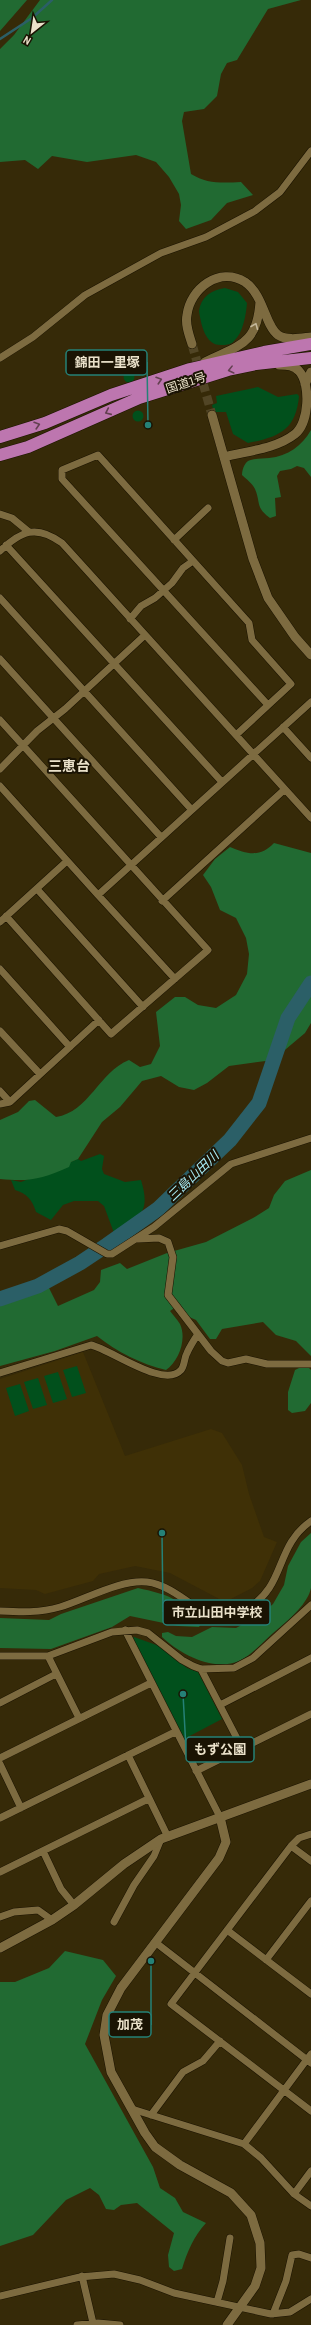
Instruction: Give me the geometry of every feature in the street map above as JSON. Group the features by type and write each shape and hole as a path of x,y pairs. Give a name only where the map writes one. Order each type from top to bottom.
{"highway":[{"name":"国道1号","path":"0,437 45,423 111,395 190,370 257,353 311,344"},
{"name":"国道1号","path":"0,455 28,447 139,398 228,370 256,364 311,358"}],"street":[{"path":"0,358 33,337 84,295 161,253 206,237 255,211 280,192 311,151"},
{"path":"192,344 186,317 189,304 193,294 208,282 217,278 240,280 255,291 277,334 289,339 311,337"},
{"path":"190,370 240,346 250,337 256,327 260,300"},
{"path":"224,457 277,444 295,434 304,421 308,408 305,384 301,372 290,365 256,364"},
{"path":"305,384 311,372"},
{"path":"212,415 253,558 268,598 295,638 311,655"},
{"path":"236,735 268,706 291,684 252,640 249,623 98,455 62,470 62,479 268,706"},
{"path":"174,540 208,508"},
{"path":"0,514 12,518 28,532"},
{"path":"0,551 20,534 28,532 46,534 62,543 284,790 311,818"},
{"path":"6,545 222,782"},
{"path":"130,619 141,606 155,598 172,583 183,568 193,561"},
{"path":"0,598 83,691 192,809"},
{"path":"0,768 10,757 24,746 37,731 145,635"},
{"path":"0,659 161,837"},
{"path":"98,894 311,702"},
{"path":"0,720 130,866 208,950 111,1034 6,916"},
{"path":"283,727 311,758"},
{"path":"0,786 175,979"},
{"path":"162,900 284,790"},
{"path":"0,922 67,861"},
{"path":"36,888 142,1007"},
{"path":"0,969 70,1047"},
{"path":"0,1104 10,1102 99,1020"},
{"path":"0,1031 40,1074"},
{"path":"0,1091 10,1102"},
{"path":"0,1246 59,1229 74,1235 107,1254 112,1254 138,1239 231,1164 311,1138"},
{"path":"138,1239 159,1238 168,1242 173,1257 168,1295 214,1355 228,1363 246,1359 267,1364 311,1364"},
{"path":"0,1373 91,1345 154,1373 170,1376 176,1375 183,1367 186,1354 198,1334"},
{"path":"0,1611 47,1610 137,1581 162,1585 173,1590 212,1618 221,1620 229,1619 248,1608 268,1593 284,1553 301,1528 311,1521"},
{"path":"0,1656 48,1656 112,1632 137,1630 148,1633 182,1660 201,1669 234,1668 242,1665 265,1648 311,1605"},
{"path":"124,1630 175,1732 220,1817 226,1842 219,1858 155,1942 112,2003 104,2026 104,2035 111,2072 155,2146 180,2165 231,2193 250,2215 260,2243 261,2268 255,2286 227,2325"},
{"path":"48,1656 79,1718"},
{"path":"220,1705 311,1658"},
{"path":"201,1669 242,1748"},
{"path":"0,1704 56,1674"},
{"path":"0,1758 151,1683"},
{"path":"196,1771 311,1714"},
{"path":"0,1818 175,1732"},
{"path":"128,1755 164,1838"},
{"path":"0,1764 21,1808"},
{"path":"0,1948 52,1920 74,1905 124,1864 164,1838 311,1784"},
{"path":"0,1872 148,1799"},
{"path":"311,1834 299,1838 291,1846 193,1973 171,2004 311,2111"},
{"path":"114,1922 134,1885 154,1856 164,1838"},
{"path":"291,1846 311,1861"},
{"path":"43,1852 61,1889 74,1905"},
{"path":"266,1960 311,1900"},
{"path":"0,1917 14,1912 38,1910 52,1920"},
{"path":"227,1930 308,1992 311,1983"},
{"path":"155,1942 193,1973 310,2059 284,2090 244,2144"},
{"path":"151,2115 183,2072 203,2061 220,2041"},
{"path":"132,2109 244,2144 261,2158 294,2194 311,2206"},
{"path":"294,2194 311,2171"},
{"path":"217,2302 224,2281 230,2238"},
{"path":"273,2314 286,2281 292,2255 299,2254 311,2258"},
{"path":"0,2296 82,2276 100,2274 126,2276 174,2293 242,2306 273,2314 290,2312 311,2299"},
{"path":"82,2276 96,2324"},
{"path":"77,2325 120,2325"}],"shaded area":[{"path":"83,1352 125,1456 211,1429 222,1433 242,1465 249,1494 264,1537 277,1542 260,1581 252,1588 225,1602 170,1573 135,1566 99,1574 93,1581 45,1594 36,1590 0,1588 0,1379"}],"green space":[{"path":"0,0 27,0 0,31"},
{"path":"40,0 301,0 268,9 237,60 227,63 221,74 217,96 204,109 184,112 182,121 191,174 203,180 221,183 241,182 253,195 227,203 211,220 186,229 179,221 181,205 179,194 169,177 156,162 136,155 87,162 52,156 38,169 25,160 0,162 0,49 14,35"},
{"path":"225,288 238,292 247,303 246,313 244,324 237,338 231,344 217,345 208,339 205,334 199,311 204,298 215,290"},
{"path":"127,372 131,372 133,373 133,381 127,382 124,379 124,375"},
{"path":"258,387 278,397 297,394 299,396 297,408 290,424 284,430 269,438 248,443 233,434 226,412 214,412 212,405 217,403 216,396"},
{"path":"136,411 140,411 142,412 142,420 136,421 133,418 133,414"},
{"path":"311,430 311,477 304,468 297,466 280,471 277,476 281,497 275,498 276,516 270,518 260,508 254,487 242,475 244,465 250,460 276,457 294,449 303,441"},
{"path":"274,843 311,853 311,1023 305,1033 273,1060 229,1066 207,1083 194,1090 179,1087 161,1076 142,1081 120,1107 102,1122 78,1159 71,1162 69,1167 36,1179 0,1179 0,1120 18,1112 29,1101 35,1100 56,1117 67,1114 86,1100 110,1073 129,1060 140,1067 151,1064 160,1046 156,1012 175,997 185,997 198,1005 216,1008 236,995 247,974 249,954 246,938 236,918 220,910 211,887 203,875 215,859 230,847 248,853 258,853 269,848"},
{"path":"100,1154 104,1156 102,1169 104,1174 125,1182 141,1180 144,1191 145,1200 141,1213 131,1223 114,1233 104,1206 98,1201 74,1201 63,1205 51,1220 36,1212 31,1200 23,1193 15,1190 11,1180 21,1182 78,1159 81,1161"},
{"path":"311,1170 311,1356 296,1341 276,1335 263,1322 222,1329 216,1339 210,1339 196,1320 187,1316 180,1304 170,1311 180,1324 183,1336 182,1343 175,1361 166,1370 130,1357 97,1336 55,1351 0,1366 0,1298 9,1299 47,1284 58,1306 94,1290 100,1282 101,1270 120,1263 127,1269 167,1253 206,1242 253,1218 269,1208 274,1195 285,1181"},
{"path":"77,1366 86,1393 72,1397 63,1370"},
{"path":"301,1367 309,1368 311,1370 311,1403 305,1411 292,1413 288,1410 288,1392 295,1370"},
{"path":"58,1372 67,1399 53,1403 44,1376"},
{"path":"38,1378 47,1405 33,1409 24,1382"},
{"path":"20,1384 29,1411 15,1416 6,1388"},
{"path":"311,1533 311,1588 309,1594 298,1610 288,1620 244,1658 229,1664 208,1663 187,1655 162,1637 162,1633 168,1632 176,1636 192,1637 212,1627 236,1628 259,1616 273,1604 284,1585 288,1566 301,1542"},
{"path":"138,1588 159,1593 174,1599 202,1622 199,1627 178,1626 130,1616 112,1627 51,1649 0,1648 0,1618 49,1620 61,1614"},
{"path":"134,1637 162,1647 187,1668 198,1672 222,1719 184,1739 132,1638"},
{"path":"65,1951 103,1960 116,1976 102,2000 85,2044 153,2167 160,2188 175,2198 183,2212 206,2223 191,2244 182,2269 174,2271 169,2267 168,2255 174,2233 137,2203 121,2205 114,2210 106,2209 99,2195 90,2188 66,2200 33,2235 0,2246 0,1982 15,1982 49,1968"}],"waterway":[{"path":"0,39 32,18 52,0"},
{"name":"三島山田川","path":"0,1299 38,1286 80,1263 107,1245 158,1209 230,1140 259,1103 288,1018 311,983"}],"tunnel":[{"path":"192,344 212,415"}],"place":[{"name":"錦田一里塚","path":"148,425"},
{"name":"市立山田中学校","path":"162,1533"},
{"name":"もず公園","path":"183,1694"},
{"name":"加茂","path":"151,1961"}],"district":[{"name":"三恵台","path":"69,766"}]}
